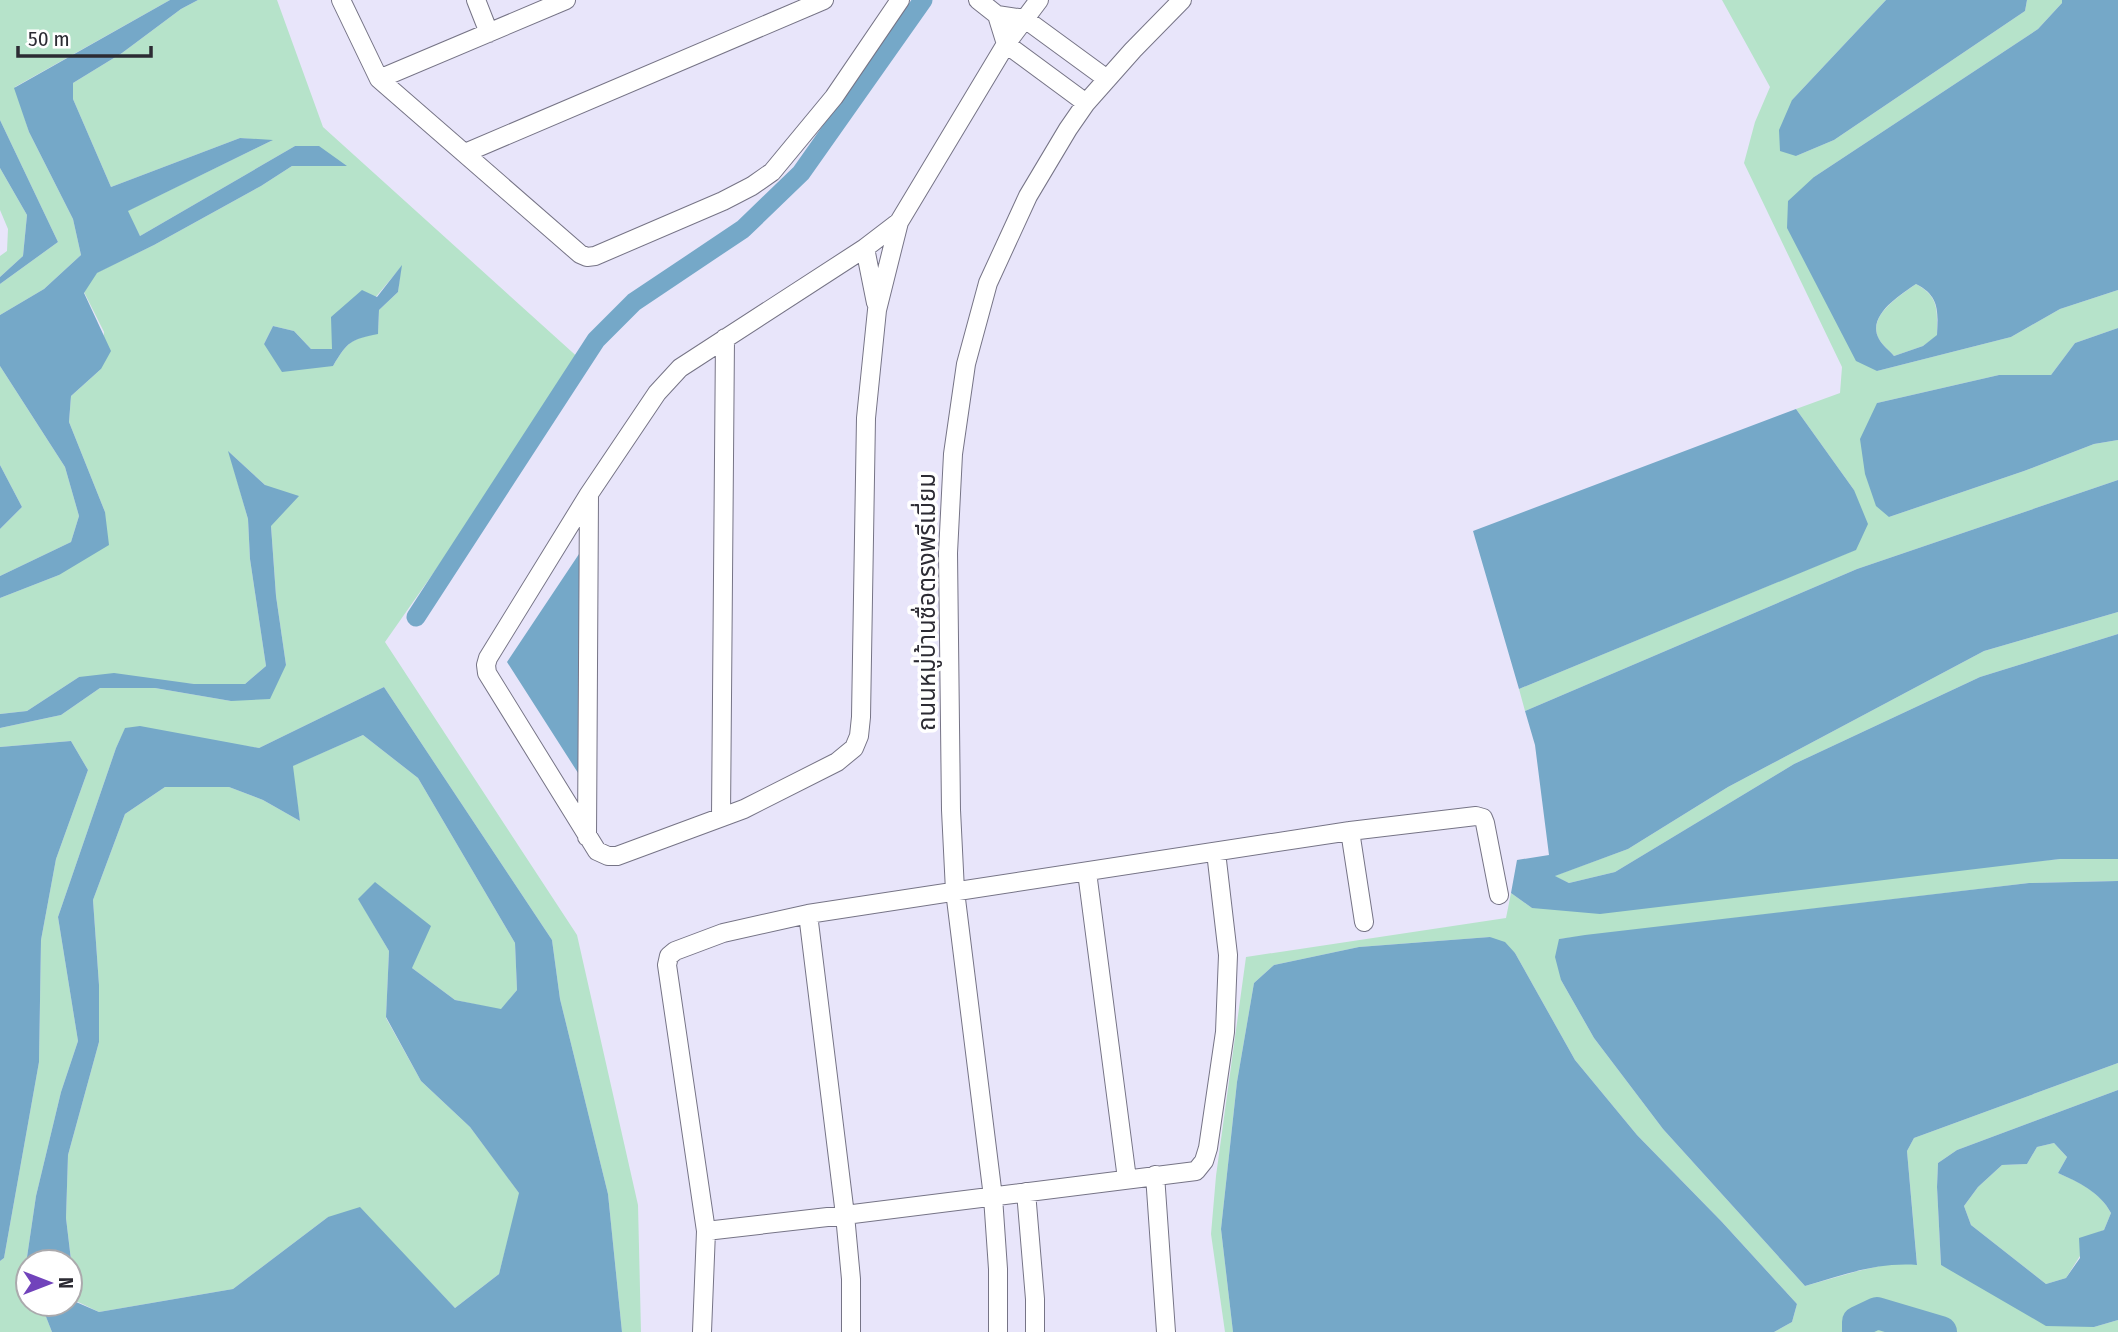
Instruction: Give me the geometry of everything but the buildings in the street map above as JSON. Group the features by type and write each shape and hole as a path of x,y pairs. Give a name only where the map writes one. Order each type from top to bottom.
{"street":[{"path":"341,0 379,79 580,254 587,257 723,201 772,172 834,97 900,0"},
{"path":"476,0 489,33"},
{"path":"379,79 566,0"},
{"path":"465,153 824,0"},
{"path":"978,0 997,15 1025,19 1107,79"},
{"path":"899,222 866,247 680,368 657,393 589,494 488,658 487,673 597,851 608,856 617,856 744,809 837,762 854,748 859,736 866,418 877,310 899,222 1006,44 1039,0"},
{"name":"ถนนหมู่บ้านซื่อตรงพรีเมี่ยม","path":"998,1332 999,1269 993,1197 955,891 951,810 948,554 953,454 966,363 988,283 1028,196 1086,103 1182,0"},
{"path":"997,15 1006,44 1086,103"},
{"path":"866,247 877,310"},
{"path":"721,817 725,338"},
{"path":"587,837 589,494"},
{"path":"702,1332 706,1231 667,965 669,956 684,946 723,933 808,914 1350,831 1476,816 1483,818 1499,895"},
{"path":"1350,831 1364,922"},
{"path":"706,1231 1196,1171 1204,1161 1208,1148 1225,1032 1228,955 1216,852"},
{"path":"1087,872 1127,1180"},
{"path":"808,914 845,1215 851,1279 851,1332"},
{"path":"1155,1175 1166,1332"},
{"path":"1026,1192 1035,1299 1035,1332"}],"green space":[{"path":"0,0 170,0 15,87 29,132 73,219 81,255 44,289 0,315 0,284 58,242 0,120"},
{"path":"198,0 277,0 323,127 582,361 385,642 577,935 638,1205 641,1332 622,1332 608,1194 560,999 552,940 384,687 259,748 125,729 58,917 78,1041 61,1092 36,1196 28,1248 14,1248 14,1318 46,1318 52,1332 0,1332 0,1261 4,1258 39,1062 41,940 56,859 88,770 71,741 0,747 0,728 61,715 100,688 155,688 231,701 286,665 265,485 229,452 248,519 250,559 266,666 245,684 194,684 79,677 27,711 0,714 0,598 59,575 105,512 69,422 71,396 101,369 104,332 84,292 96,273 154,245 292,166 310,165 295,146 140,236 127,211 271,141 240,138 111,187 73,99 73,83 122,53 181,9","holes":["401,267 398,292 379,310 378,333 351,343 342,351 333,366 264,344 273,326 294,331 311,349 332,349"]},
{"path":"1722,0 1886,0 1792,100 1796,156 1834,140 2025,11 2027,0 2062,0 2038,29 1814,177 1877,371 2011,337 2060,309 2118,290 2118,328 2075,343 2051,375 1999,375 1877,403 1889,517 2094,444 2118,440 2118,480 1857,569 1525,711 1519,689 1855,550 1854,490 1796,409 1840,393 1842,367 1744,163 1755,122 1770,87"},
{"path":"0,168 27,215 23,256 0,277 0,256 7,251 8,229 0,210"},
{"path":"1916,284 1929,294 1936,306 1937,336 1923,346 1894,356 1879,339 1877,322 1894,300"},
{"path":"0,366 65,467 79,516 71,542 0,576 0,529 22,507 0,465"},
{"path":"2118,612 2118,634 1980,677 1794,764 1615,872 1569,883 1554,876 1628,849 1728,787 1984,651"},
{"path":"363,735 418,778 515,943 517,990 501,1010 455,1000 412,968 358,898 389,951 386,1018 421,1081 470,1127 520,1194 499,1274 455,1308 429,1281 328,1217 233,1289 99,1312 84,1305 84,1248 70,1248 66,1218 68,1155 99,1042 99,985 93,900 125,814 165,787 229,787 263,800 300,821 292,766"},
{"path":"2060,859 2118,859 2118,881 2029,883 1559,939 1561,980 1594,1038 1663,1129 1805,1286 1893,1263 1917,1264 1907,1151 1914,1138 2118,1063 2118,1090 1957,1150 1938,1163 1937,1187 1941,1265 2094,1327 2118,1320 2118,1332 1774,1332 1792,1322 1797,1304 1637,1135 1575,1060 1515,953 1490,937 1359,947 1274,965 1254,983 1237,1082 1221,1229 1233,1332 1225,1332 1211,1234 1216,1176 1246,957 1506,918 1511,893 1532,908"},
{"path":"2054,1143 2067,1157 2058,1173 2095,1193 2111,1213 2104,1230 2094,1234 2066,1278 2046,1284 1971,1225 1964,1206 1978,1187 2002,1165 2027,1164 2037,1147"}],"water":[{"path":"170,0 198,0 181,9 122,53 73,83 73,99 111,187 240,138 273,140 128,211 140,236 295,146 319,146 347,166 292,166 154,245 97,273 84,293 111,351 101,369 71,396 69,422 105,512 109,545 59,575 0,598 0,576 71,542 79,516 65,467 0,366 0,315 44,289 81,255 73,219 29,132 14,88"},
{"path":"1886,0 2027,0 2025,11 1834,140 1796,156 1780,151 1779,130 1792,100"},
{"path":"2062,0 2118,0 2118,290 2060,309 2011,337 1877,371 1856,361 1787,228 1788,201 1814,177 2038,29","holes":["1916,284 1924,289 1936,305 1937,335 1923,346 1894,356 1879,339 1877,322 1887,307"]},
{"path":"0,120 58,242 0,284 0,277 23,256 27,215 0,168"},
{"path":"402,265 398,292 379,310 378,334 351,343 342,351 333,366 282,372 264,344 273,326 294,331 311,349 332,349 331,317 362,290 377,297"},
{"path":"2118,328 2118,440 2094,444 1889,517 1876,506 1865,474 1860,439 1877,403 1999,375 2051,375 2075,343"},
{"path":"1796,409 1854,490 1868,524 1856,550 1519,689 1473,531"},
{"path":"228,451 265,485 299,496 271,526 276,596 286,665 270,699 231,701 155,688 100,688 61,715 0,728 0,714 27,711 79,677 114,673 194,684 245,684 266,666 250,559 248,519"},
{"path":"0,465 22,507 0,529"},
{"path":"2118,480 2118,612 1984,651 1728,787 1628,849 1555,876 1569,883 1615,872 1794,764 1980,677 2118,634 2118,859 2060,859 1600,914 1532,908 1511,893 1517,860 1549,855 1535,745 1525,711 1857,569"},
{"path":"587,542 580,776 507,662"},
{"path":"384,687 552,940 560,999 608,1194 622,1332 52,1332 46,1318 84,1318 84,1305 99,1312 233,1289 328,1217 360,1207 455,1308 499,1274 519,1193 470,1127 421,1081 386,1017 389,951 358,899 375,882 431,926 412,968 455,1000 501,1009 517,990 515,943 418,778 363,735 293,766 300,821 263,800 229,787 165,787 125,814 93,900 99,985 99,1042 68,1155 66,1218 70,1248 28,1248 36,1196 61,1092 78,1041 58,917 116,748 125,728 140,726 259,748"},
{"path":"71,741 88,770 56,859 41,940 39,1062 4,1258 0,1261 0,747"},
{"path":"2118,881 2118,1063 1914,1138 1907,1151 1917,1265 1874,1267 1805,1286 1663,1129 1594,1038 1561,980 1555,957 1559,939 1585,935 2029,883"},
{"path":"1490,937 1505,942 1515,953 1575,1060 1637,1135 1797,1304 1792,1322 1774,1332 1233,1332 1221,1229 1237,1082 1254,983 1274,965 1359,947"},
{"path":"2118,1090 2118,1320 2094,1327 2046,1326 1941,1265 1938,1163 1957,1150","holes":["2054,1143 2067,1157 2058,1173 2095,1193 2111,1213 2104,1230 2079,1238 2080,1258 2066,1278 2046,1284 1971,1225 1964,1206 1978,1187 2002,1165 2027,1164 2037,1147"]}],"waterway":[{"path":"416,617 596,340 634,302 743,229 801,173 923,0"},
{"path":"1858,1332 1858,1322 1877,1313 1941,1332"}]}
